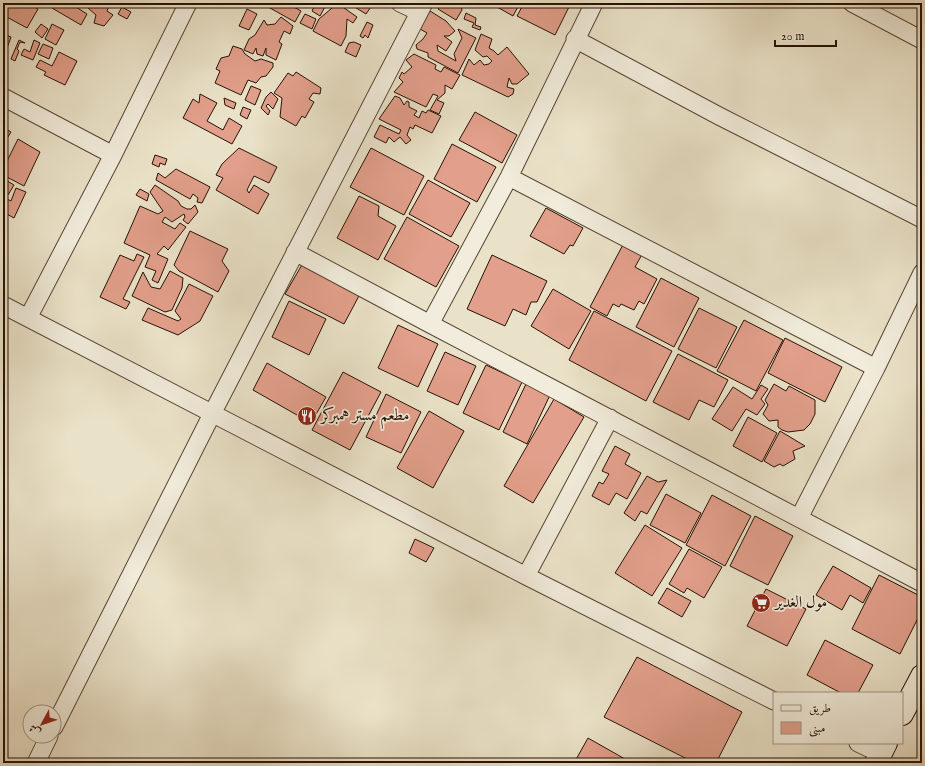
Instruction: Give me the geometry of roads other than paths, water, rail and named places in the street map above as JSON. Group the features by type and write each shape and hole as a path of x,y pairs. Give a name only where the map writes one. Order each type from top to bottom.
{"main road":[{"path":"903,712 922,676"}],"street":[{"path":"28,318 113,155 188,3"},
{"path":"62,711 212,414 421,8 400,3"},
{"path":"430,324 509,178 575,39 594,3"},
{"path":"852,3 922,40"},
{"path":"575,39 719,116 922,219"},
{"path":"3,97 113,155"},
{"path":"509,178 876,368"},
{"path":"295,252 922,583"},
{"path":"799,518 876,368 922,273"},
{"path":"3,305 526,576 773,700"},
{"path":"526,576 610,418"},
{"path":"36,763 45,744"},
{"path":"860,744 881,753"}],"place":[{"name":"مطعم مستر همبركر","path":"307,416"},
{"name":"مول الغدير","path":"761,603"}]}
